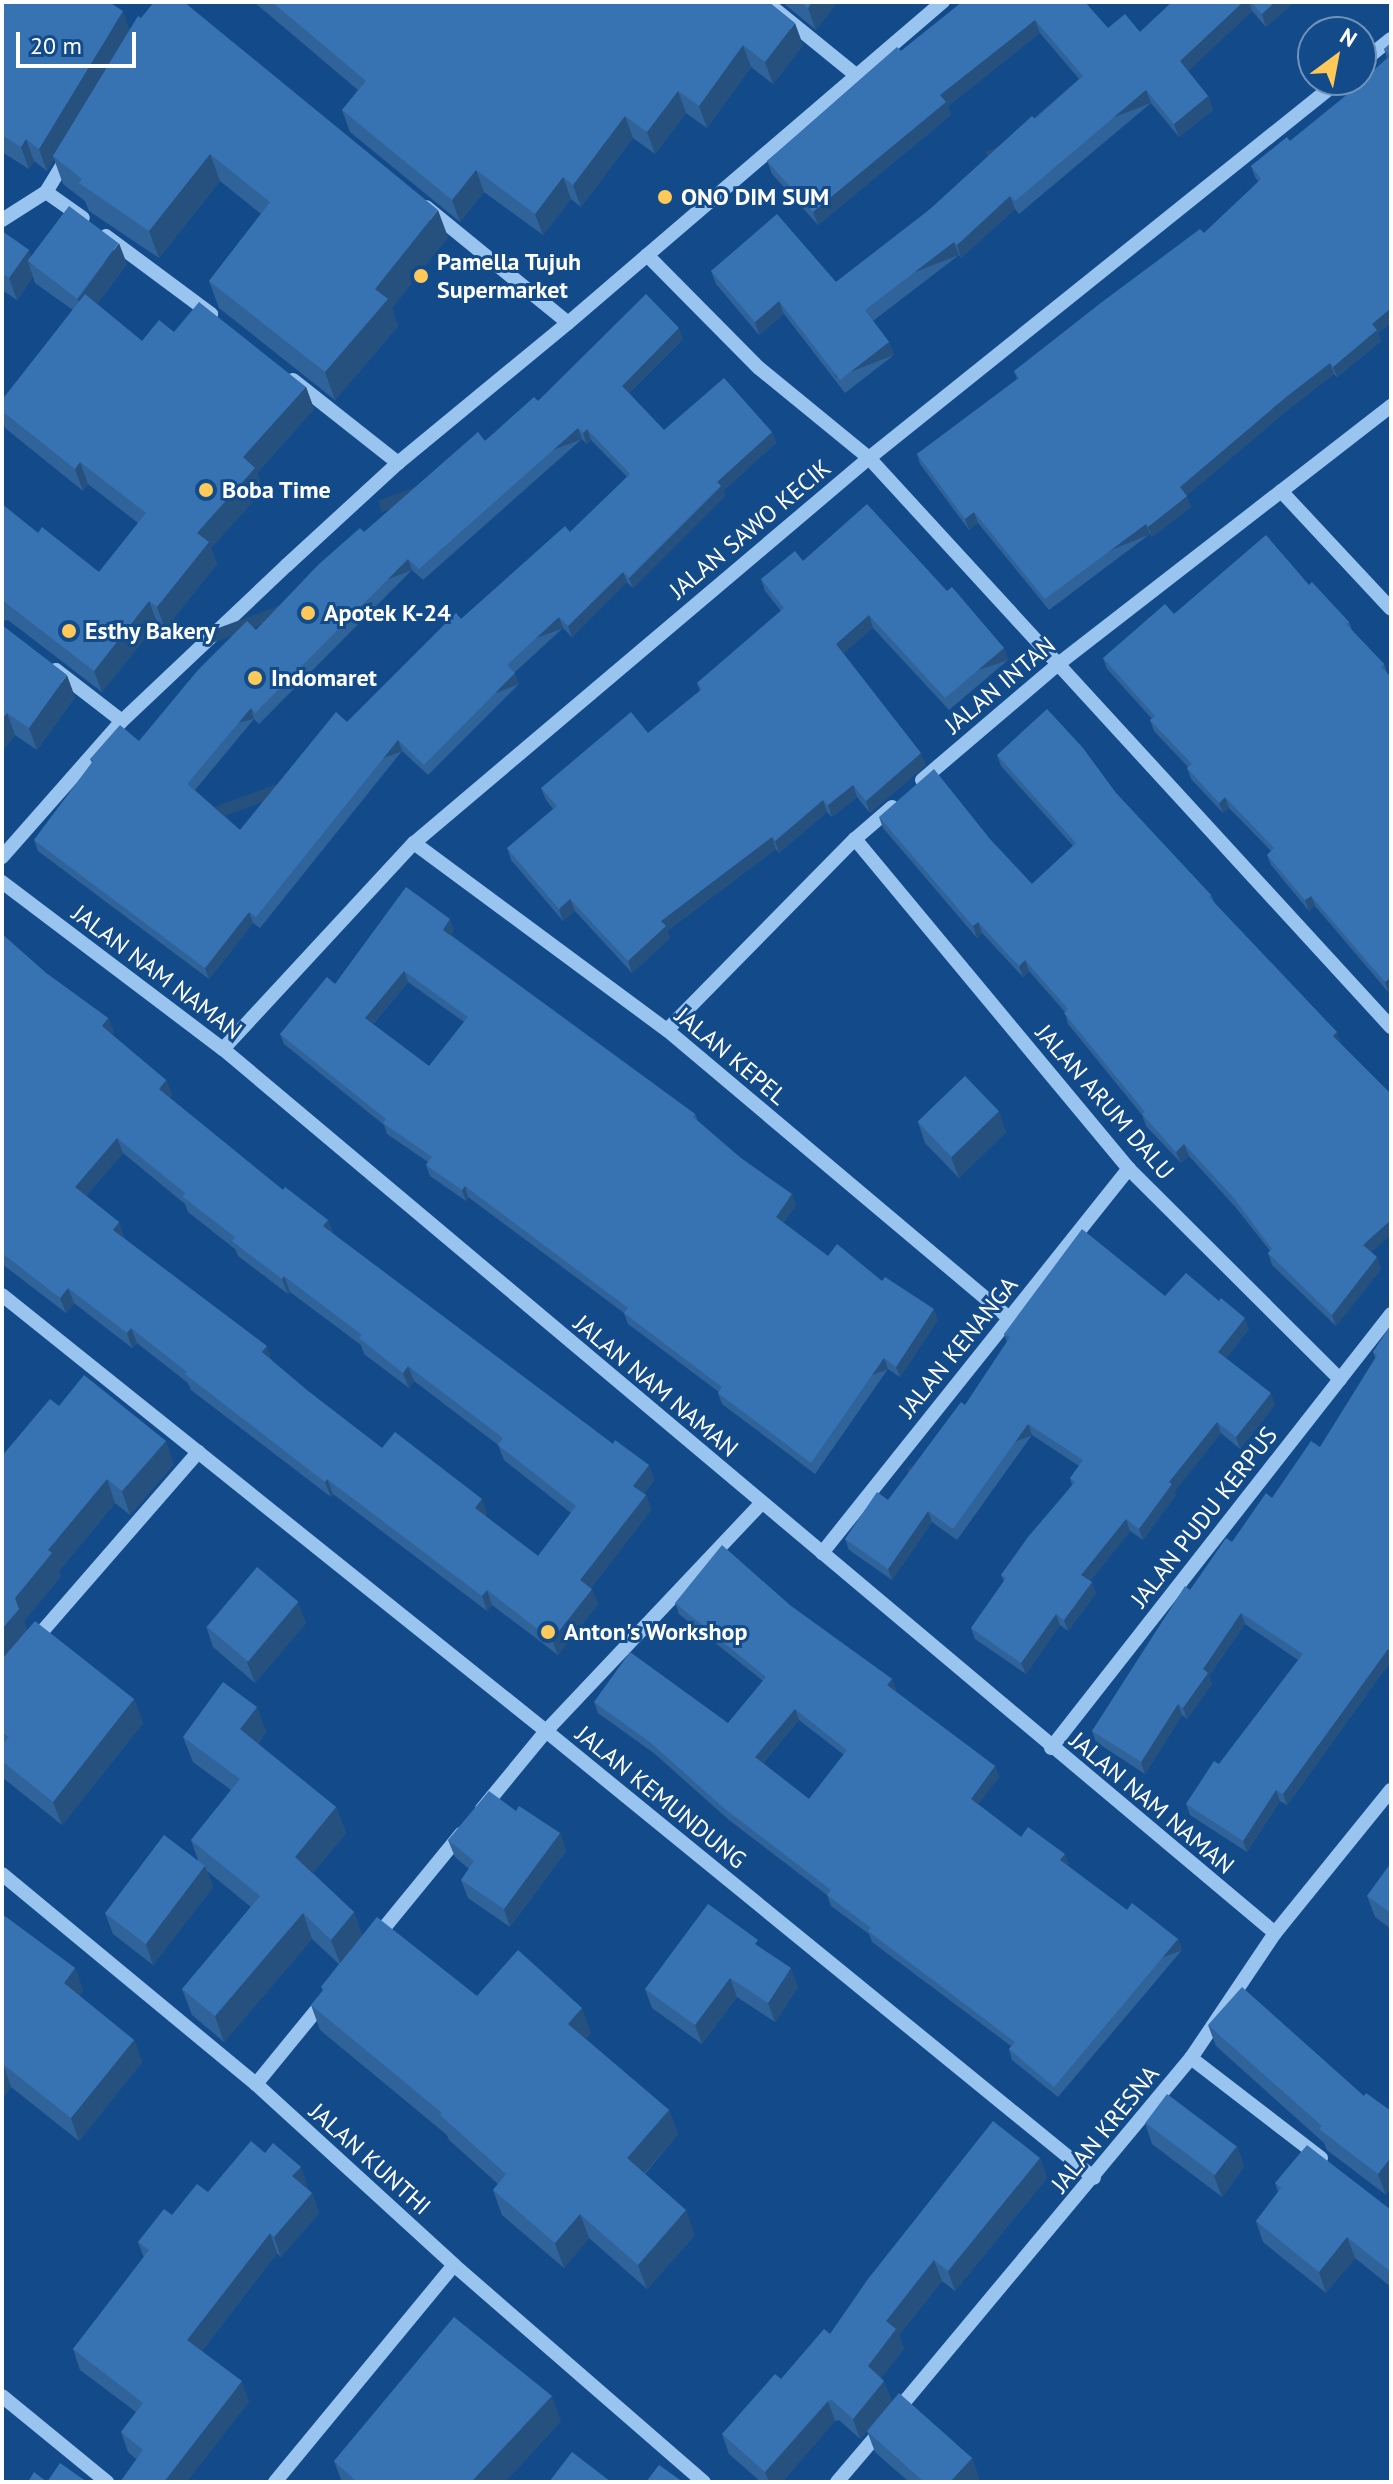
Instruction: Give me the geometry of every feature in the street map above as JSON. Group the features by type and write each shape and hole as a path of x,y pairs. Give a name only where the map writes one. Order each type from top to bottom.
{"street":[{"path":"766,2 857,76"},
{"path":"2,857 122,721 398,463 568,323 943,2"},
{"name":"JALAN SAWO KECIK","path":"223,1049 414,843 869,458 1320,96"},
{"path":"2,220 46,192 79,138"},
{"path":"46,192 227,327"},
{"path":"409,193 568,323"},
{"path":"647,255 759,368 869,458 1391,1027"},
{"path":"276,366 398,463"},
{"name":"JALAN INTAN","path":"667,1030 855,839 908,792 1057,665 1391,406"},
{"path":"1281,491 1391,609"},
{"path":"38,656 122,721"},
{"name":"JALAN ARUM DALU","path":"855,839 1129,1169 1340,1379"},
{"name":"JALAN KEPEL","path":"414,843 667,1030 1009,1318"},
{"name":"JALAN NAM NAMAN","path":"2,882 223,1049 1051,1748 1275,1933"},
{"name":"JALAN KENANGA","path":"822,1553 1129,1169"},
{"name":"JALAN KEMUNDUNG","path":"2,1295 546,1731 1094,2178"},
{"name":"JALAN PUDU KERPUS","path":"1051,1748 1391,1314"},
{"path":"23,1654 198,1452"},
{"path":"366,1950 546,1731 761,1504"},
{"name":"JALAN KRESNA","path":"837,2482 1094,2178 1191,2058 1275,1933 1391,1790"},
{"name":"JALAN KUNTHI","path":"2,1874 256,2084 454,2265 704,2482"},
{"path":"256,2084 336,1987"},
{"path":"1191,2058 1328,2164"},
{"path":"275,2482 454,2265"},
{"path":"2,2396 107,2482"}],"building":[{"path":"2,2 109,2 123,11 39,149 26,139 21,147 2,135"},
{"path":"154,2 184,2 438,210 375,289 388,299 325,372 209,281 270,202 210,154 149,231 79,183 82,179 53,156 138,16 141,18"},
{"path":"272,2 769,2 795,23 765,62 743,45 699,106 678,91 647,132 625,116 573,185 563,177 535,214 476,170 452,200 342,110 366,81"},
{"path":"962,2 1085,2 1108,28 1125,14 1140,32 1172,2 1243,2 1180,61 1208,96 1174,124 1146,90 1015,201 1010,196 957,245 954,242 865,310 889,342 840,380 779,301 755,322 711,271 777,214 836,282 929,210 1032,116 1035,119 1083,76 1035,20 940,95 946,102 813,212 767,161 897,47 901,51"},
{"path":"1251,2 1275,2 1262,14"},
{"path":"1391,43 1391,308 1372,324 1377,330 1333,367 1330,363 1286,397 1180,487 1187,496 1045,599 974,512 965,519 917,454 1019,378 1014,371 1102,302 1200,229 1204,233 1261,179 1251,166 1287,137 1290,141 1345,96 1377,96 1377,68 1390,56 1384,49"},
{"path":"69,206 119,243 77,298 27,261"},
{"path":"2,231 29,250 9,278 2,273"},
{"path":"85,294 142,341 159,320 174,332 199,302 306,387 243,457 255,468 197,533 209,542 157,607 149,601 94,671 2,600 2,504 38,533 42,527 99,572 146,513 80,462 75,469 2,411 2,400"},
{"path":"646,294 679,328 622,386 664,430 724,378 772,432 717,482 721,486 629,578 623,572 568,626 559,617 507,665 515,673 424,765 398,740 256,917 249,912 205,968 34,840 93,761 90,759 120,725 139,741 198,670 247,621 256,630 319,564 360,528 364,532 478,432 485,441 534,397 538,401","holes":["578,428 583,433 587,429 630,474 570,532 565,526 461,619 456,613 347,722 336,712 240,830 187,784 251,708 255,713 408,559 419,569"]},
{"path":"867,504 947,591 952,587 1004,648 945,698 869,615 836,644 921,753 866,801 853,785 828,805 823,800 775,841 772,837 661,921 666,926 628,961 570,899 559,909 507,848 557,806 541,788 631,712 648,733 702,689 697,683 784,608 761,579 795,551 803,561"},
{"path":"1266,535 1309,585 1312,582 1349,622 1346,624 1384,664 1381,667 1391,677 1391,980 1385,982 1311,896 1305,900 1267,855 1274,848 1225,797 1219,803 1187,768 1192,764 1150,720 1155,716 1103,658 1165,604 1174,614"},
{"path":"2,625 67,675 29,728 7,713 2,719"},
{"path":"1047,709 1083,748 1116,793 1211,895 1209,897 1337,1032 1333,1036 1391,1094 1391,1220 1363,1245 1377,1257 1332,1315 1268,1253 1272,1249 1233,1197 1184,1144 1176,1152 1142,1114 1145,1112 1064,1013 1068,1009 1025,960 1019,966 978,922 973,926 879,817 934,769 990,839 1032,884 1076,843 997,755"},
{"path":"406,887 450,919 443,930 695,1114 693,1117 738,1156 792,1194 776,1217 828,1256 837,1244 882,1281 885,1277 934,1309 896,1367 884,1358 811,1463 718,1393 722,1387 624,1313 628,1308 465,1186 462,1190 426,1165 432,1157 383,1123 386,1119 280,1034 327,977 335,984","holes":["404,971 468,1017 429,1066 365,1018"]},
{"path":"2,934 46,973 108,1018 102,1026 166,1080 159,1089 283,1190 285,1187 328,1220 323,1226 613,1444 615,1440 649,1465 633,1486 646,1495 580,1580 592,1589 552,1640 487,1590 482,1596 327,1479 325,1482 185,1374 187,1372 131,1328 127,1333 68,1288 60,1298 2,1253","holes":["117,1138 185,1193 183,1197 235,1237 232,1241 362,1335 359,1338 403,1373 408,1366 503,1438 498,1445 576,1506 538,1556 475,1508 482,1499 395,1432 382,1448 308,1391 262,1352 267,1346 113,1230 119,1222 75,1187"]},
{"path":"965,1076 999,1111 952,1157 918,1122"},
{"path":"1082,1229 1165,1296 1186,1273 1245,1318 1218,1352 1271,1393 1236,1437 1217,1422 1169,1482 1172,1484 1139,1529 1126,1519 1081,1575 1092,1582 1064,1620 1056,1614 1021,1663 971,1628 1006,1578 1001,1575 1028,1537 1075,1482 1070,1478 1083,1460 1028,1424 953,1529 928,1511 888,1569 845,1539 877,1492 888,1500 961,1402 965,1405 1010,1337 1004,1334"},
{"path":"1391,1325 1391,1651 1388,1649 1283,1794 1276,1790 1243,1841 1186,1804 1214,1761 1219,1764 1303,1654 1241,1613 1203,1669 1208,1673 1183,1708 1178,1704 1141,1762 1092,1731 1185,1586 1190,1590 1226,1538 1232,1542 1266,1493 1272,1498 1311,1441 1320,1447 1377,1356 1373,1352"},
{"path":"84,1375 166,1441 122,1491 107,1479 48,1550 52,1553 15,1598 19,1609 2,1629 2,1456 50,1399 59,1406"},
{"path":"722,1545 791,1606 892,1679 887,1685 995,1766 971,1799 1021,1837 1028,1827 1065,1854 1060,1860 1127,1910 1132,1903 1178,1939 1054,2087 1009,2049 1015,2042 868,1931 871,1928 827,1895 831,1890 725,1809 651,1743 594,1702 630,1652 728,1723 766,1677 675,1603","holes":["795,1709 847,1750 809,1799 755,1757"]},
{"path":"257,1567 298,1602 248,1661 207,1627"},
{"path":"35,1621 134,1699 53,1802 2,1761 2,1745 9,1737 2,1732 2,1659"},
{"path":"223,1682 257,1707 240,1729 336,1807 295,1857 354,1912 331,1940 303,1913 215,2016 182,1989 260,1896 191,1840 240,1779 183,1737"},
{"path":"489,1791 516,1811 519,1806 560,1833 504,1909 461,1880 474,1861 448,1840"},
{"path":"164,1835 205,1866 146,1944 105,1913"},
{"path":"1391,1863 1391,1913 1367,1896"},
{"path":"708,1904 758,1940 755,1944 791,1968 768,2003 730,1978 695,2025 645,1989"},
{"path":"2,1914 75,1968 64,1983 134,2040 71,2118 2,2065"},
{"path":"377,1917 477,1996 518,1950 582,2008 568,2024 669,2110 627,2158 686,2210 638,2265 580,2214 555,2243 493,2190 506,2174 440,2115 442,2113 311,2005 324,1989 321,1987"},
{"path":"1242,1987 1364,2096 1366,2093 1391,2111 1391,2157 1378,2174 1319,2129 1322,2126 1208,2025"},
{"path":"1167,2094 1236,2146 1215,2175 1145,2123"},
{"path":"993,2121 1040,2158 948,2271 934,2260 886,2321 896,2329 868,2366 884,2381 853,2419 832,2400 828,2401 765,2472 722,2434 775,2374 781,2379 824,2329 830,2334 868,2279"},
{"path":"251,2141 265,2153 273,2143 301,2167 292,2176 312,2193 274,2237 270,2233 187,2340 242,2381 164,2482 120,2482 143,2450 121,2432 143,2403 73,2349 149,2250 138,2242 164,2209 172,2215 197,2184 208,2192"},
{"path":"1307,2145 1391,2210 1391,2272 1347,2237 1319,2272 1256,2221 1281,2188 1275,2183"},
{"path":"454,2317 552,2396 471,2482 357,2482 334,2461"},
{"path":"899,2393 972,2458 950,2482 924,2482 867,2431"},
{"path":"572,2452 611,2482 549,2482"},
{"path":"60,2463 87,2482 47,2482"},
{"path":"659,2465 683,2482 646,2482"},
{"path":"34,2472 47,2482 28,2482"}],"place":[{"name":"ONO DIM SUM","path":"665,197"},
{"name":"Pamella Tujuh Supermarket","path":"421,276"},
{"name":"Boba Time","path":"206,490"},
{"name":"Apotek K-24","path":"308,613"},
{"name":"Esthy Bakery","path":"69,631"},
{"name":"Indomaret","path":"255,678"},
{"name":"Anton's Workshop","path":"548,1632"}]}
